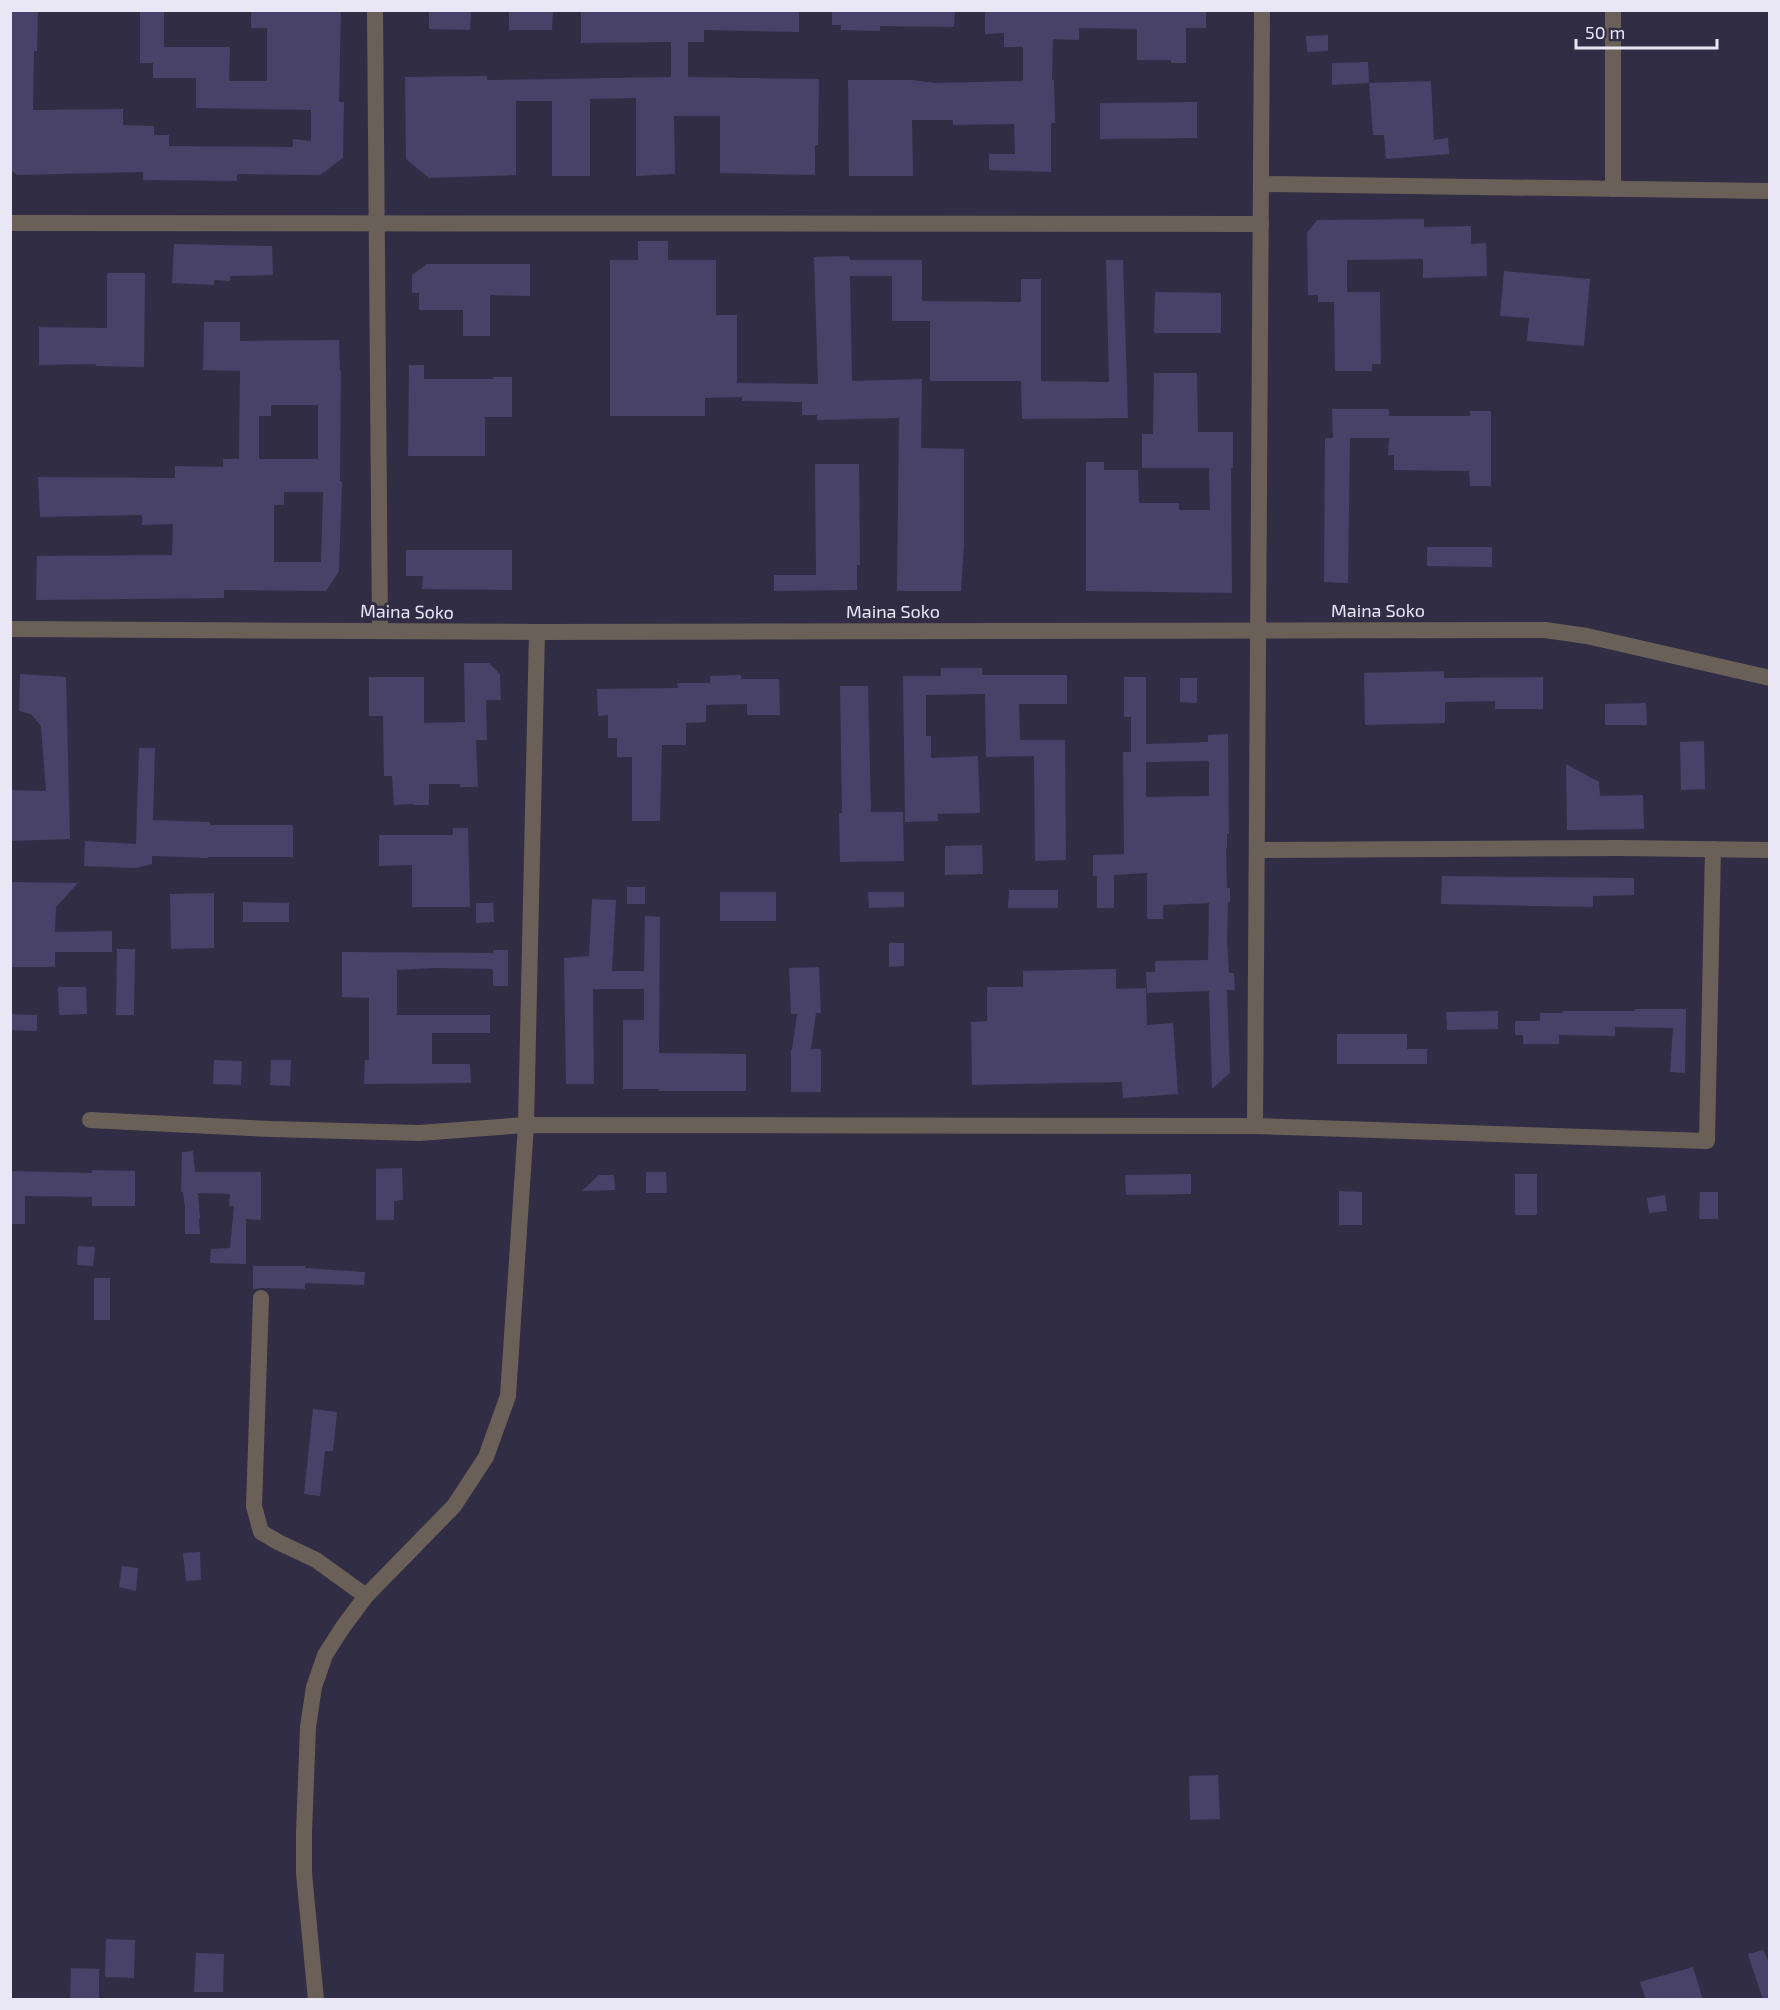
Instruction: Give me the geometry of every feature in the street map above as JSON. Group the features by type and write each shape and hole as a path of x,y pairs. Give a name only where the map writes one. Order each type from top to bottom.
{"street":[{"path":"375,10 380,631"},
{"path":"1255,1126 1262,10"},
{"path":"1612,189 1613,10"},
{"path":"1261,184 1770,191"},
{"path":"10,224 1261,224"},
{"name":"Maina Soko","path":"10,629 537,632 1545,630 1587,636 1770,678"},
{"path":"316,2000 304,1873 308,1727 314,1687 326,1655 366,1596 454,1506 486,1457 508,1396 526,1125 537,632"},
{"path":"1257,850 1607,848 1770,850"},
{"path":"90,1120 271,1129 419,1133 526,1125 1255,1126 1707,1141 1713,849"},
{"path":"261,1298 254,1506 257,1522 261,1532 316,1560 366,1596"}],"building":[{"path":"10,10 38,10 37,51 34,51 33,110 123,109 123,125 154,126 154,135 169,135 169,146 293,147 293,139 311,141 311,110 196,108 196,78 153,78 153,63 140,63 140,10 164,10 164,47 230,47 229,81 267,81 267,28 251,28 251,10 341,10 339,102 344,102 343,158 320,175 237,174 237,181 143,180 143,172 17,175 10,169"},
{"path":"429,10 471,10 470,30 429,29"},
{"path":"509,10 553,10 552,30 509,30"},
{"path":"581,10 799,10 799,32 704,30 704,42 688,42 688,77 819,79 815,175 720,173 720,116 674,116 675,174 636,176 636,98 590,99 590,176 552,176 552,101 516,101 516,175 429,178 406,159 405,77 487,76 487,80 671,77 671,42 581,43"},
{"path":"832,10 955,10 954,27 880,26 880,31 841,30 841,25 832,25"},
{"path":"985,10 1206,10 1206,28 1186,28 1186,63 1171,63 1171,60 1137,60 1137,29 1079,28 1079,40 1053,39 1052,80 1054,80 1055,123 1051,123 1051,172 989,170 989,154 1015,154 1014,124 953,125 953,120 912,120 913,176 849,176 848,80 912,80 935,83 1023,81 1023,47 1004,47 1004,33 985,34"},
{"path":"1328,35 1328,51 1307,52 1306,36"},
{"path":"1368,62 1369,83 1332,85 1332,63"},
{"path":"1431,81 1434,140 1448,138 1449,154 1386,159 1384,135 1373,135 1369,83"},
{"path":"1197,102 1197,138 1100,139 1100,103"},
{"path":"1424,219 1424,227 1471,226 1471,244 1486,243 1487,276 1423,278 1423,259 1347,260 1347,292 1380,292 1381,364 1372,364 1372,371 1335,371 1334,302 1318,302 1318,295 1308,295 1307,233 1317,220"},
{"path":"638,241 668,241 668,260 716,260 716,315 737,315 737,383 818,384 814,257 849,256 850,260 922,260 922,301 1021,302 1021,279 1041,279 1041,381 1109,382 1106,260 1123,260 1128,418 1022,419 1021,381 930,381 930,321 892,321 892,276 850,276 852,381 922,379 921,448 964,449 964,545 961,591 897,591 899,418 817,420 817,415 802,415 802,402 742,401 742,397 705,398 705,416 610,416 610,260 638,260"},
{"path":"174,244 272,246 273,275 230,276 230,281 214,280 214,285 172,283"},
{"path":"427,264 530,264 530,296 490,295 490,336 463,336 463,310 419,310 419,293 412,293 412,275"},
{"path":"1504,271 1590,279 1584,346 1527,341 1529,318 1500,316"},
{"path":"107,273 145,273 144,367 96,366 96,364 39,365 39,327 107,328"},
{"path":"1155,292 1221,293 1221,333 1154,333"},
{"path":"204,322 240,322 240,341 339,340 340,481 342,481 339,571 326,591 224,590 224,598 36,600 37,556 172,555 173,524 142,525 142,515 40,517 38,477 175,478 175,466 223,467 223,459 239,459 240,371 203,370","holes":["271,405 318,405 318,459 259,459 259,416 271,416","284,492 323,492 321,562 274,562 274,505 284,505"]},
{"path":"409,365 424,365 424,379 512,377 512,417 485,417 485,456 408,456"},
{"path":"1154,373 1197,373 1198,432 1233,432 1232,593 1086,591 1086,462 1104,462 1104,470 1138,470 1139,503 1179,503 1179,510 1210,510 1209,468 1142,468 1142,434 1153,434"},
{"path":"1332,409 1389,409 1389,416 1470,416 1470,411 1491,411 1491,486 1470,486 1469,471 1394,470 1394,455 1388,455 1389,438 1350,438 1348,583 1324,582 1325,438 1333,438"},
{"path":"815,464 859,464 860,565 857,565 857,590 774,591 774,575 816,575"},
{"path":"1427,547 1492,547 1492,567 1427,566"},
{"path":"406,550 512,550 512,590 422,589 423,576 406,576"},
{"path":"464,663 489,663 500,674 501,700 486,700 487,740 476,740 478,787 460,787 460,784 429,784 429,805 394,805 392,776 384,776 383,716 369,716 369,677 424,677 424,723 465,722"},
{"path":"941,668 982,668 982,675 1067,675 1067,704 1019,704 1020,740 1065,740 1066,860 1035,861 1034,756 986,757 985,694 926,695 926,736 931,736 931,758 978,756 980,813 938,814 938,821 905,822 903,676 941,676"},
{"path":"1444,671 1444,678 1543,677 1543,709 1495,709 1495,701 1445,702 1445,723 1365,725 1364,673"},
{"path":"20,674 66,677 70,839 10,841 10,790 46,791 41,726 31,714 19,711"},
{"path":"741,675 741,679 779,679 780,715 747,715 747,704 706,705 706,722 686,723 686,745 662,745 660,821 632,821 632,757 617,757 617,738 608,738 608,715 598,716 597,689 678,688 677,683 710,683 710,676"},
{"path":"1124,677 1146,677 1146,744 1208,742 1208,735 1228,734 1229,834 1227,834 1226,848 1227,888 1230,888 1230,902 1228,902 1227,940 1229,973 1234,973 1235,990 1227,990 1230,1073 1212,1089 1209,991 1147,993 1146,972 1155,972 1155,961 1208,960 1209,903 1163,905 1163,919 1147,919 1147,873 1114,875 1114,908 1097,908 1097,876 1093,876 1093,855 1124,854 1123,752 1131,752 1131,717 1124,717","holes":["1209,761 1209,796 1146,797 1146,762"]},
{"path":"1180,678 1197,678 1197,703 1180,702"},
{"path":"840,686 868,686 871,812 903,812 904,861 840,862 839,813 842,813"},
{"path":"1646,703 1647,725 1605,725 1605,704"},
{"path":"1704,741 1705,789 1681,790 1680,742"},
{"path":"139,748 155,748 153,820 210,822 210,825 293,825 293,857 152,856 152,864 136,868 84,866 85,841 136,844"},
{"path":"1566,764 1599,782 1600,796 1643,795 1644,829 1567,830"},
{"path":"453,828 468,828 470,907 412,907 412,865 379,866 379,835 453,835"},
{"path":"982,845 983,874 945,875 945,846"},
{"path":"1442,876 1634,878 1634,895 1593,896 1593,907 1441,904"},
{"path":"10,882 78,883 56,907 55,932 112,931 112,952 55,952 55,967 10,967"},
{"path":"627,887 645,887 645,904 627,904"},
{"path":"1009,890 1058,890 1058,908 1008,908"},
{"path":"720,892 776,892 776,921 720,921"},
{"path":"868,892 904,892 904,907 869,908"},
{"path":"214,893 214,948 171,949 170,894"},
{"path":"592,899 616,900 612,971 644,971 645,916 660,917 659,1053 746,1054 746,1091 623,1089 623,1020 644,1020 644,989 593,989 594,1084 566,1084 564,958 589,956"},
{"path":"243,902 289,903 289,922 243,922"},
{"path":"476,903 493,903 494,922 476,923"},
{"path":"889,943 904,943 904,966 889,967"},
{"path":"117,949 135,949 134,1015 116,1015"},
{"path":"493,950 508,950 508,986 493,986 493,969 397,970 397,1015 490,1015 490,1033 432,1033 432,1064 470,1064 471,1083 364,1084 365,1060 369,1060 369,998 342,997 342,952 493,953"},
{"path":"819,967 821,1013 816,1013 811,1049 821,1049 821,1092 791,1092 791,1049 797,1014 791,1014 789,968"},
{"path":"1116,969 1116,989 1146,988 1147,1025 1173,1023 1178,1094 1123,1098 1122,1082 972,1085 971,1022 987,1021 987,987 1023,987 1023,971"},
{"path":"58,987 86,987 87,1014 59,1015"},
{"path":"1635,1009 1686,1009 1685,1073 1670,1072 1673,1028 1615,1027 1615,1036 1559,1035 1559,1044 1523,1044 1523,1035 1515,1035 1515,1021 1540,1021 1540,1013 1635,1011"},
{"path":"1498,1011 1498,1029 1447,1030 1446,1012"},
{"path":"10,1014 37,1015 37,1031 10,1030"},
{"path":"1337,1034 1407,1034 1407,1049 1427,1049 1427,1064 1337,1064"},
{"path":"214,1060 242,1061 241,1085 213,1084"},
{"path":"271,1060 291,1060 290,1086 270,1085"},
{"path":"193,1151 195,1172 261,1172 261,1220 246,1219 246,1264 210,1263 211,1249 230,1248 234,1206 229,1206 230,1194 198,1193 200,1234 185,1234 185,1208 183,1192 181,1192 182,1152"},
{"path":"402,1168 403,1200 394,1201 394,1220 376,1220 376,1169"},
{"path":"92,1170 135,1171 135,1206 92,1206 92,1197 25,1196 25,1224 10,1224 10,1171 92,1173"},
{"path":"646,1172 666,1172 667,1193 646,1193"},
{"path":"1191,1174 1191,1194 1126,1195 1125,1175"},
{"path":"1515,1174 1537,1174 1537,1215 1515,1215"},
{"path":"599,1175 614,1175 615,1190 582,1191"},
{"path":"1339,1191 1362,1192 1362,1225 1339,1225"},
{"path":"1700,1192 1718,1192 1718,1219 1699,1219"},
{"path":"1665,1195 1667,1211 1649,1213 1647,1198"},
{"path":"78,1246 95,1247 93,1266 77,1265"},
{"path":"253,1266 305,1266 305,1268 365,1272 364,1285 305,1283 305,1289 253,1289"},
{"path":"94,1278 110,1278 110,1320 94,1320"},
{"path":"313,1409 337,1412 333,1451 325,1451 320,1496 304,1494"},
{"path":"200,1552 201,1580 186,1581 183,1553"},
{"path":"122,1566 138,1568 136,1591 119,1587"},
{"path":"1218,1775 1220,1819 1190,1820 1189,1776"},
{"path":"106,1939 135,1940 134,1978 105,1977"},
{"path":"1763,1950 1770,1964 1770,2000 1763,2000 1748,1954"},
{"path":"196,1953 224,1954 223,1992 194,1992"},
{"path":"1693,1967 1703,2000 1646,2000 1640,1982"},
{"path":"71,1968 99,1969 99,2000 70,2000"}]}
